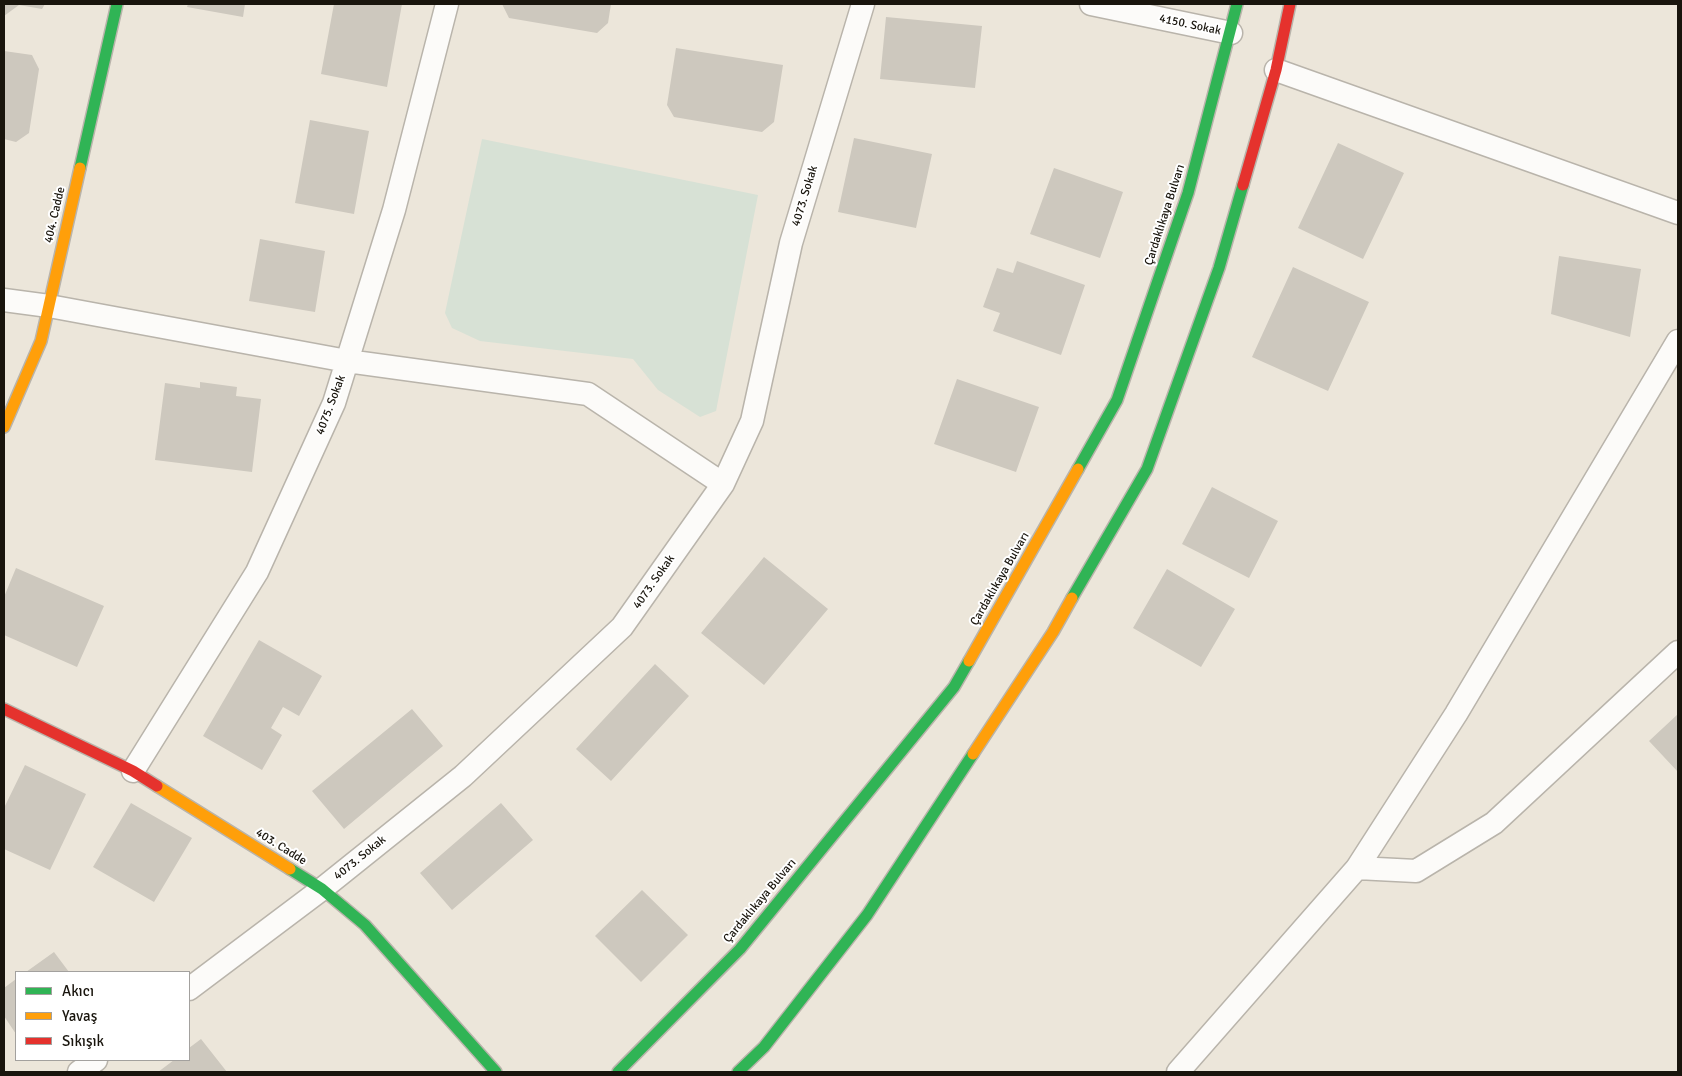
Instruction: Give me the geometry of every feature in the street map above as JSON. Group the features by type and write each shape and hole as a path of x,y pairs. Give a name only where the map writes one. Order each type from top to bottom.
{"main road":[{"name":"404. Cadde","path":"4,427 41,341 117,4"},
{"name":"Çardaklıkaya Bulvarı","path":"618,1072 740,949 954,687 1118,400 1188,193 1237,4"},
{"path":"738,1072 764,1046 867,915 1053,632 1147,469 1218,268 1276,70 1290,4"},
{"name":"403. Cadde","path":"4,708 133,771 322,889 365,925 496,1072"}],"street":[{"name":"4075. Sokak","path":"133,771 257,572 334,403 394,210 447,4"},
{"name":"4073. Sokak","path":"190,989 322,889 463,776 622,628 723,484 752,421 791,243 863,4"},
{"name":"4150. Sokak","path":"1091,4 1231,33"},
{"path":"1276,70 1678,213"},
{"path":"4,300 49,306 347,361 588,394 723,484"},
{"path":"1178,1072 1357,868 1456,714 1678,341"},
{"path":"1357,868 1416,872 1494,823 1678,652"},
{"path":"79,1072 95,1061"}],"shaded area":[{"path":"482,139 758,195 716,411 700,417 658,390 633,359 480,341 452,328 445,313"}],"building":[{"path":"4,4 45,4 42,9 19,5 4,16"},
{"path":"188,4 245,4 243,17 187,7"},
{"path":"334,4 402,4 387,87 321,74"},
{"path":"502,4 611,4 608,23 597,33 509,18"},
{"path":"886,17 982,26 975,88 880,79"},
{"path":"676,48 783,65 774,122 762,132 674,117 667,105"},
{"path":"4,51 32,55 39,69 29,133 16,142 4,139"},
{"path":"310,120 369,131 354,214 295,203"},
{"path":"854,138 932,154 916,228 838,212"},
{"path":"1338,143 1404,173 1363,259 1298,228"},
{"path":"1054,168 1123,192 1100,258 1030,234"},
{"path":"260,239 325,251 315,312 249,301"},
{"path":"1559,256 1641,269 1630,337 1551,314"},
{"path":"1017,261 1085,285 1061,355 993,331 1000,313 983,307 997,268 1013,273"},
{"path":"1293,267 1369,302 1328,391 1252,357"},
{"path":"957,379 1039,407 1016,472 934,444"},
{"path":"200,382 237,387 236,396 261,399 252,472 155,460 165,383 200,388"},
{"path":"1212,487 1278,521 1249,578 1182,544"},
{"path":"764,557 828,609 764,685 701,633"},
{"path":"16,568 104,606 77,667 4,635 4,597"},
{"path":"1167,569 1235,609 1201,667 1133,628"},
{"path":"259,640 322,676 299,716 283,707 271,728 282,735 262,770 203,736"},
{"path":"655,664 689,696 611,781 576,749"},
{"path":"412,709 443,746 344,829 312,791"},
{"path":"1678,714 1678,772 1649,741"},
{"path":"25,765 86,794 50,870 4,849 4,808"},
{"path":"131,803 192,838 154,902 93,867"},
{"path":"501,803 533,840 452,910 420,873"},
{"path":"642,890 688,935 641,982 595,936"},
{"path":"54,952 68,971 27,971"},
{"path":"15,980 15,1032 4,1016 4,988"},
{"path":"201,1039 227,1072 158,1072 173,1061 190,1061 190,1047"}],"traffic: fast":[{"path":"80,168 117,4"},
{"path":"1078,469 1117,400 1188,193 1237,4"},
{"path":"1072,598 1147,469 1219,268 1243,185"},
{"path":"618,1072 740,949 954,687 969,661"},
{"path":"738,1072 764,1047 867,915 973,754"},
{"path":"290,869 322,889 365,925 496,1072"}],"traffic: slow":[{"path":"4,427 41,341 80,168"},
{"path":"969,661 1078,469"},
{"path":"973,754 1053,632 1072,598"},
{"path":"157,786 290,869"}],"traffic: jam":[{"path":"1243,185 1276,70 1290,4"},
{"path":"4,709 133,771 157,786"}]}
